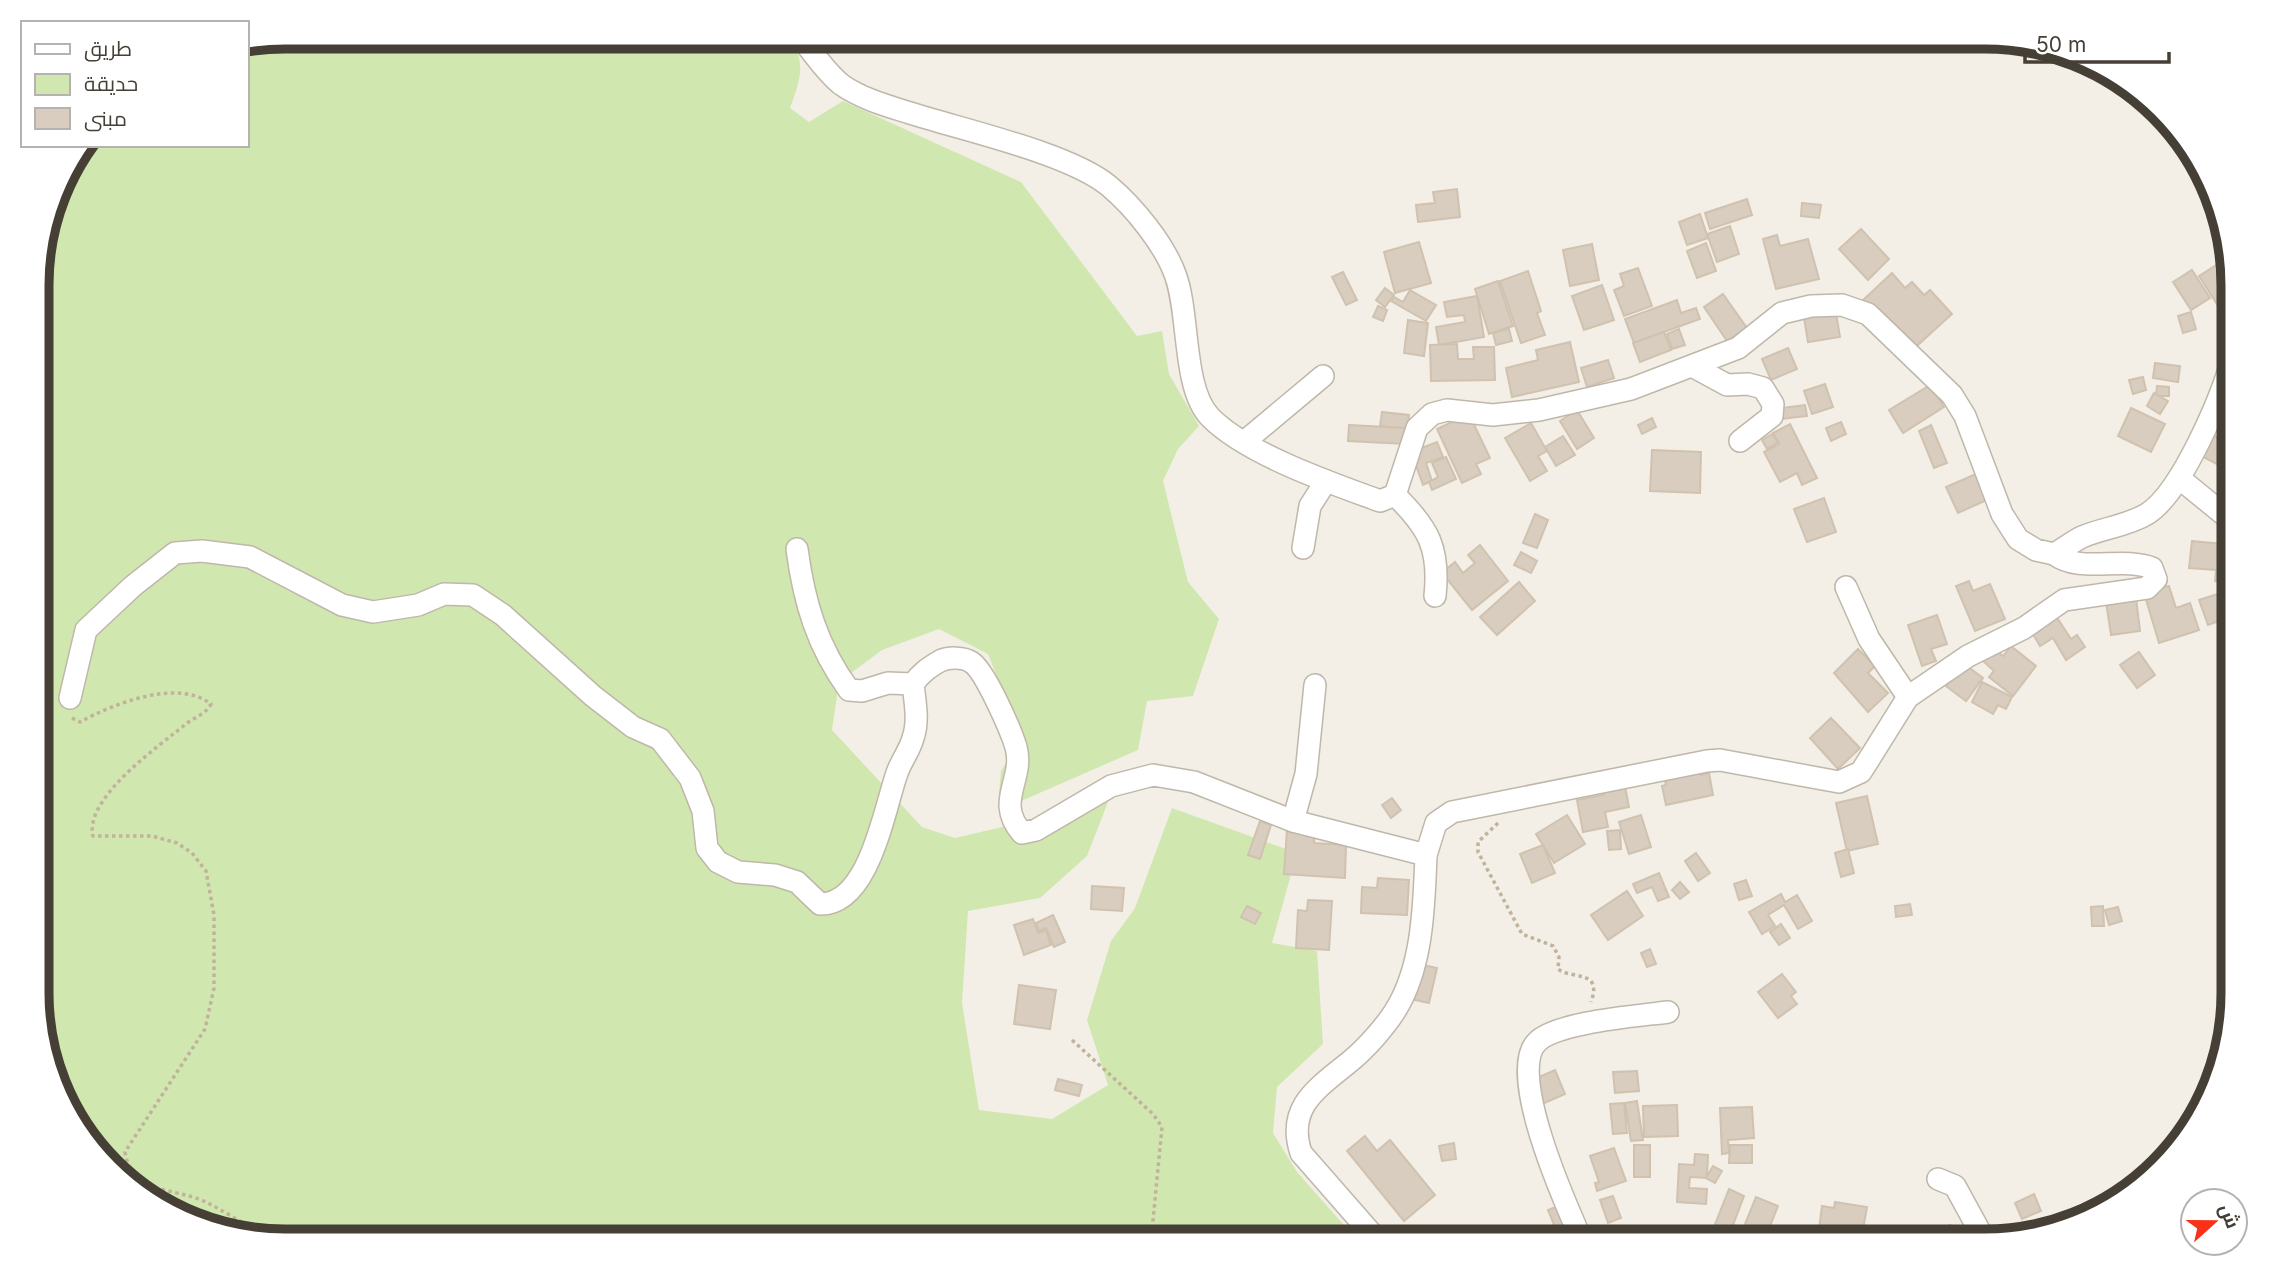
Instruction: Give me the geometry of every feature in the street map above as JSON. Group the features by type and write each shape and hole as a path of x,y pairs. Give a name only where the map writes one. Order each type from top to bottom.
{"street":[{"path":"811,49 842,84 874,102 1068,163 1107,185 1142,219 1175,274 1189,343 1192,383 1209,416 1244,442 1326,481 1380,501 1395,495"},
{"path":"1367,1228 1301,1153 1296,1137 1301,1109 1316,1087 1355,1057 1395,1011 1414,964 1424,902 1426,855 1436,823 1452,812 1515,798 1720,760 1839,782 1860,772 1908,696 1968,656 2024,628 2064,600 2147,588 2156,579 2152,568 2138,563 2066,563 2054,554 2036,551 2018,540 2002,514 1965,416 1952,395 1868,314 1842,304 1811,306 1783,313 1738,348 1632,389 1539,410 1493,415 1447,410 1432,414 1417,428 1395,495"},
{"path":"1694,366 1727,385 1748,384 1763,388 1773,404 1772,416 1740,441"},
{"path":"1244,442 1322,376"},
{"path":"2054,554 2081,537 2128,523 2150,513 2179,478 2220,396"},
{"path":"2179,478 2220,511"},
{"path":"1303,548 1310,506 1326,481"},
{"path":"1395,495 1418,517 1433,547 1438,566 1435,596"},
{"path":"797,549 811,622 828,661 849,690 862,691 888,683 913,684"},
{"path":"70,698 86,630 133,586 175,553 202,551 250,558 342,605 373,612 418,605 444,594 473,595 503,615 593,696 634,727 660,740 690,778 703,811 707,848 718,862 738,872 775,875 797,882 820,904 835,904 851,892 876,843 898,770 914,738 917,709 913,684 923,670 946,658 971,661 982,673 1016,748 1016,771 1008,804 1012,821 1022,833 1036,830 1111,786 1153,775 1194,782 1293,821 1426,855"},
{"path":"1846,587 1869,639 1908,696"},
{"path":"1293,821 1306,774 1315,685"},
{"path":"1577,1228 1552,1171 1526,1078 1528,1057 1537,1041 1572,1026 1668,1012"},
{"path":"1938,1179 1955,1186 1978,1228"}],"path":[{"path":"70,698 68,717 80,722 107,707 160,693 202,697 211,704 206,713 191,720 135,765 96,810 90,823 93,836 152,836 177,844 192,853 206,871 214,915 214,988 205,1028 125,1152 128,1168 133,1173"},
{"path":"1515,798 1498,823 1478,842 1478,852 1522,934 1553,946 1559,957 1558,969 1564,974 1582,974 1590,980 1595,993 1590,1007 1572,1026"},
{"path":"1072,1040 1153,1114 1162,1127 1152,1228"},
{"path":"147,1183 204,1201 245,1225"}],"green space":[{"path":"796,49 800,71 790,108 809,122 843,101 1021,182 1137,336 1162,331 1169,374 1199,426 1178,449 1163,481 1188,582 1219,619 1193,696 1147,701 1138,750 1012,805 999,793 1001,771 1018,744 1005,697 988,654 939,629 882,650 839,682 832,730 922,827 955,838 1108,802 1087,856 1040,898 968,911 962,1003 979,1110 1052,1119 1108,1085 1087,1020 1111,941 1135,908 1172,808 1297,853 1272,943 1317,951 1323,1044 1277,1087 1273,1133 1297,1172 1347,1228 285,1229 224,1221 195,1211 154,1189 129,1170 108,1149 73,1097 54,1039 49,993 49,285 57,224 73,181 94,147 248,147 248,52 254,51"}],"building":[{"path":"1457,189 1460,217 1418,222 1416,205 1435,203 1433,192"},
{"path":"1747,199 1752,215 1710,229 1705,213"},
{"path":"1802,203 1821,205 1819,218 1801,216"},
{"path":"1700,214 1708,238 1687,245 1679,222"},
{"path":"1730,226 1739,254 1717,262 1707,234"},
{"path":"1861,229 1889,259 1868,280 1839,249"},
{"path":"1777,235 1780,246 1808,239 1819,279 1776,289 1763,239"},
{"path":"1419,242 1431,283 1395,293 1384,252"},
{"path":"1706,243 1716,271 1697,278 1687,251"},
{"path":"1592,244 1599,280 1570,286 1563,250"},
{"path":"2219,263 2220,309 2199,276"},
{"path":"1638,268 1652,306 1624,316 1614,290 1624,286 1620,274"},
{"path":"2192,270 2210,298 2191,310 2173,282"},
{"path":"1528,271 1541,311 1537,313 1545,335 1521,343 1500,281"},
{"path":"1343,272 1357,300 1346,305 1332,277"},
{"path":"1892,273 1905,288 1912,282 1924,295 1930,290 1952,314 1909,353 1862,301"},
{"path":"1498,281 1513,326 1489,334 1475,289"},
{"path":"1602,285 1614,320 1584,330 1572,296"},
{"path":"1385,288 1394,295 1385,307 1376,300"},
{"path":"1410,290 1436,305 1426,321 1391,301 1394,297 1403,302"},
{"path":"1723,294 1747,328 1727,341 1704,307"},
{"path":"1477,296 1484,337 1439,345 1436,327 1465,322 1464,315 1447,317 1444,302"},
{"path":"1677,300 1681,313 1696,308 1700,319 1634,343 1625,319"},
{"path":"1378,306 1387,310 1383,321 1373,317"},
{"path":"1835,307 1840,337 1808,342 1803,312"},
{"path":"2191,312 2196,329 2183,333 2178,316"},
{"path":"1408,320 1428,323 1424,356 1404,353"},
{"path":"1509,329 1512,341 1496,345 1493,333"},
{"path":"1679,329 1685,345 1672,349 1667,334"},
{"path":"1664,332 1671,350 1640,362 1633,343"},
{"path":"1570,342 1579,382 1512,397 1506,368 1538,360 1536,350"},
{"path":"1457,344 1458,359 1474,359 1473,347 1494,347 1495,380 1431,381 1430,345"},
{"path":"1788,348 1797,369 1771,380 1762,359"},
{"path":"1608,360 1614,378 1587,387 1581,368"},
{"path":"2155,363 2180,366 2178,382 2153,378"},
{"path":"2143,377 2146,390 2133,394 2129,380"},
{"path":"1825,384 1833,407 1812,414 1804,391"},
{"path":"1930,385 1944,407 1903,433 1889,410"},
{"path":"2157,386 2169,387 2169,396 2156,396"},
{"path":"2154,393 2168,401 2160,414 2147,406"},
{"path":"1805,405 1807,416 1782,419 1781,408"},
{"path":"2131,408 2165,424 2151,452 2118,436"},
{"path":"1577,410 1594,438 1577,449 1560,421"},
{"path":"1382,412 1409,415 1408,429 1380,426"},
{"path":"1469,414 1490,458 1476,464 1481,474 1462,483 1437,429"},
{"path":"1652,418 1656,427 1642,434 1638,425"},
{"path":"1841,422 1846,434 1831,441 1826,428"},
{"path":"1531,423 1547,451 1538,456 1547,471 1530,481 1505,438"},
{"path":"1790,424 1817,478 1802,485 1797,473 1780,482 1764,452 1779,444 1773,433"},
{"path":"1349,425 1406,428 1405,444 1348,441"},
{"path":"1931,425 1947,463 1934,468 1919,431"},
{"path":"2207,432 2220,439 2220,466 2196,453"},
{"path":"1772,434 1778,442 1767,449 1762,440"},
{"path":"1563,436 1575,455 1556,466 1545,447"},
{"path":"1437,442 1443,457 1426,463 1432,481 1423,485 1411,452"},
{"path":"1652,450 1701,452 1700,493 1650,491"},
{"path":"1446,457 1456,479 1432,490 1429,482 1438,477 1432,463"},
{"path":"1978,473 1989,499 1958,513 1946,487"},
{"path":"1824,498 1836,532 1807,542 1794,509"},
{"path":"1535,514 1548,520 1537,548 1523,543"},
{"path":"2192,541 2220,544 2220,582 2215,581 2216,570 2189,568"},
{"path":"1480,545 1508,581 1472,610 1442,573 1455,562 1463,573 1475,563 1468,555"},
{"path":"1521,552 1537,561 1531,573 1514,565"},
{"path":"1969,581 1973,591 1990,584 2005,619 1975,631 1956,586"},
{"path":"1519,582 1535,601 1497,635 1480,617"},
{"path":"2169,586 2176,608 2190,603 2199,630 2159,643 2144,593"},
{"path":"2220,593 2220,621 2208,625 2199,600"},
{"path":"2136,598 2140,631 2111,635 2106,602"},
{"path":"1937,615 1947,644 1931,649 1936,661 1922,666 1908,625"},
{"path":"2056,616 2071,639 2077,635 2085,647 2066,660 2053,638 2040,646 2031,631"},
{"path":"2011,646 2036,666 2013,696 1989,677 1994,671 1983,661 1993,648 2003,656"},
{"path":"1858,649 1875,666 1868,673 1888,693 1868,712 1834,673"},
{"path":"2139,652 2155,675 2137,688 2120,665"},
{"path":"1963,663 1983,678 1966,701 1946,686"},
{"path":"1982,682 2012,697 2006,709 1998,705 1993,714 1972,702"},
{"path":"1831,718 1860,748 1838,769 1810,738"},
{"path":"1699,766 1701,775 1709,773 1713,795 1666,805 1662,786 1666,785 1664,774"},
{"path":"1624,781 1629,807 1605,812 1608,827 1583,832 1577,800 1603,795 1601,785"},
{"path":"1867,796 1878,844 1847,851 1836,803"},
{"path":"1392,798 1401,810 1391,818 1382,805"},
{"path":"1567,815 1585,844 1554,863 1536,834"},
{"path":"1641,815 1651,847 1629,854 1619,822"},
{"path":"1260,821 1271,825 1260,859 1248,855"},
{"path":"1287,829 1315,831 1314,843 1346,845 1345,878 1284,874"},
{"path":"1620,830 1621,849 1609,850 1607,831"},
{"path":"1543,845 1555,873 1532,883 1520,854"},
{"path":"1848,849 1854,873 1841,877 1835,853"},
{"path":"1696,853 1710,873 1698,881 1685,861"},
{"path":"1659,873 1669,897 1658,901 1652,887 1637,893 1633,884"},
{"path":"1378,878 1409,880 1407,915 1361,913 1362,887 1377,888"},
{"path":"1746,880 1752,896 1739,900 1734,884"},
{"path":"1680,882 1689,892 1680,899 1672,890"},
{"path":"1092,886 1124,888 1122,911 1091,909"},
{"path":"1627,891 1643,916 1608,940 1591,915"},
{"path":"1781,894 1785,902 1797,895 1812,921 1798,929 1784,905 1768,915 1775,926 1762,934 1749,912"},
{"path":"1308,900 1332,901 1329,950 1296,948 1298,910 1307,911"},
{"path":"1910,904 1912,915 1896,917 1895,906"},
{"path":"1247,906 1261,913 1255,924 1241,917"},
{"path":"2103,906 2104,926 2092,926 2091,907"},
{"path":"2118,907 2122,921 2109,925 2105,910"},
{"path":"1053,915 1065,942 1054,947 1046,928 1039,931 1036,923"},
{"path":"1033,919 1038,933 1046,930 1051,945 1024,955 1014,925"},
{"path":"1781,924 1790,938 1779,945 1770,932"},
{"path":"1650,949 1656,964 1647,967 1641,953"},
{"path":"1418,964 1437,968 1429,1003 1410,999"},
{"path":"1782,974 1796,992 1791,996 1797,1004 1778,1018 1758,992"},
{"path":"1019,985 1056,990 1050,1029 1014,1024"},
{"path":"1555,1070 1565,1094 1540,1105 1530,1081"},
{"path":"1637,1071 1639,1091 1615,1093 1613,1072"},
{"path":"1058,1079 1082,1085 1079,1096 1055,1090"},
{"path":"1637,1101 1643,1140 1631,1141 1625,1103"},
{"path":"1624,1103 1627,1133 1613,1134 1610,1104"},
{"path":"1677,1105 1678,1136 1644,1137 1643,1106"},
{"path":"1752,1107 1754,1138 1728,1140 1729,1153 1722,1154 1720,1108"},
{"path":"1365,1136 1377,1151 1390,1140 1435,1195 1404,1221 1347,1151"},
{"path":"1454,1143 1456,1159 1442,1161 1439,1146"},
{"path":"1634,1145 1650,1145 1650,1177 1634,1177"},
{"path":"1730,1145 1752,1145 1752,1163 1729,1163"},
{"path":"1614,1148 1626,1181 1597,1191 1595,1183 1599,1182 1590,1156"},
{"path":"1695,1154 1708,1155 1707,1178 1690,1177 1689,1188 1707,1189 1706,1204 1677,1202 1679,1164 1694,1165"},
{"path":"1713,1166 1722,1171 1715,1183 1706,1178"},
{"path":"1729,1189 1744,1196 1733,1225 1741,1228 1714,1228"},
{"path":"2034,1194 2041,1211 2022,1219 2015,1203"},
{"path":"1613,1196 1621,1218 1608,1223 1600,1200"},
{"path":"1756,1197 1778,1206 1769,1228 1743,1228"},
{"path":"1835,1202 1867,1207 1863,1228 1819,1228 1822,1206 1834,1208"},
{"path":"1558,1206 1567,1228 1555,1228 1548,1210"}]}
